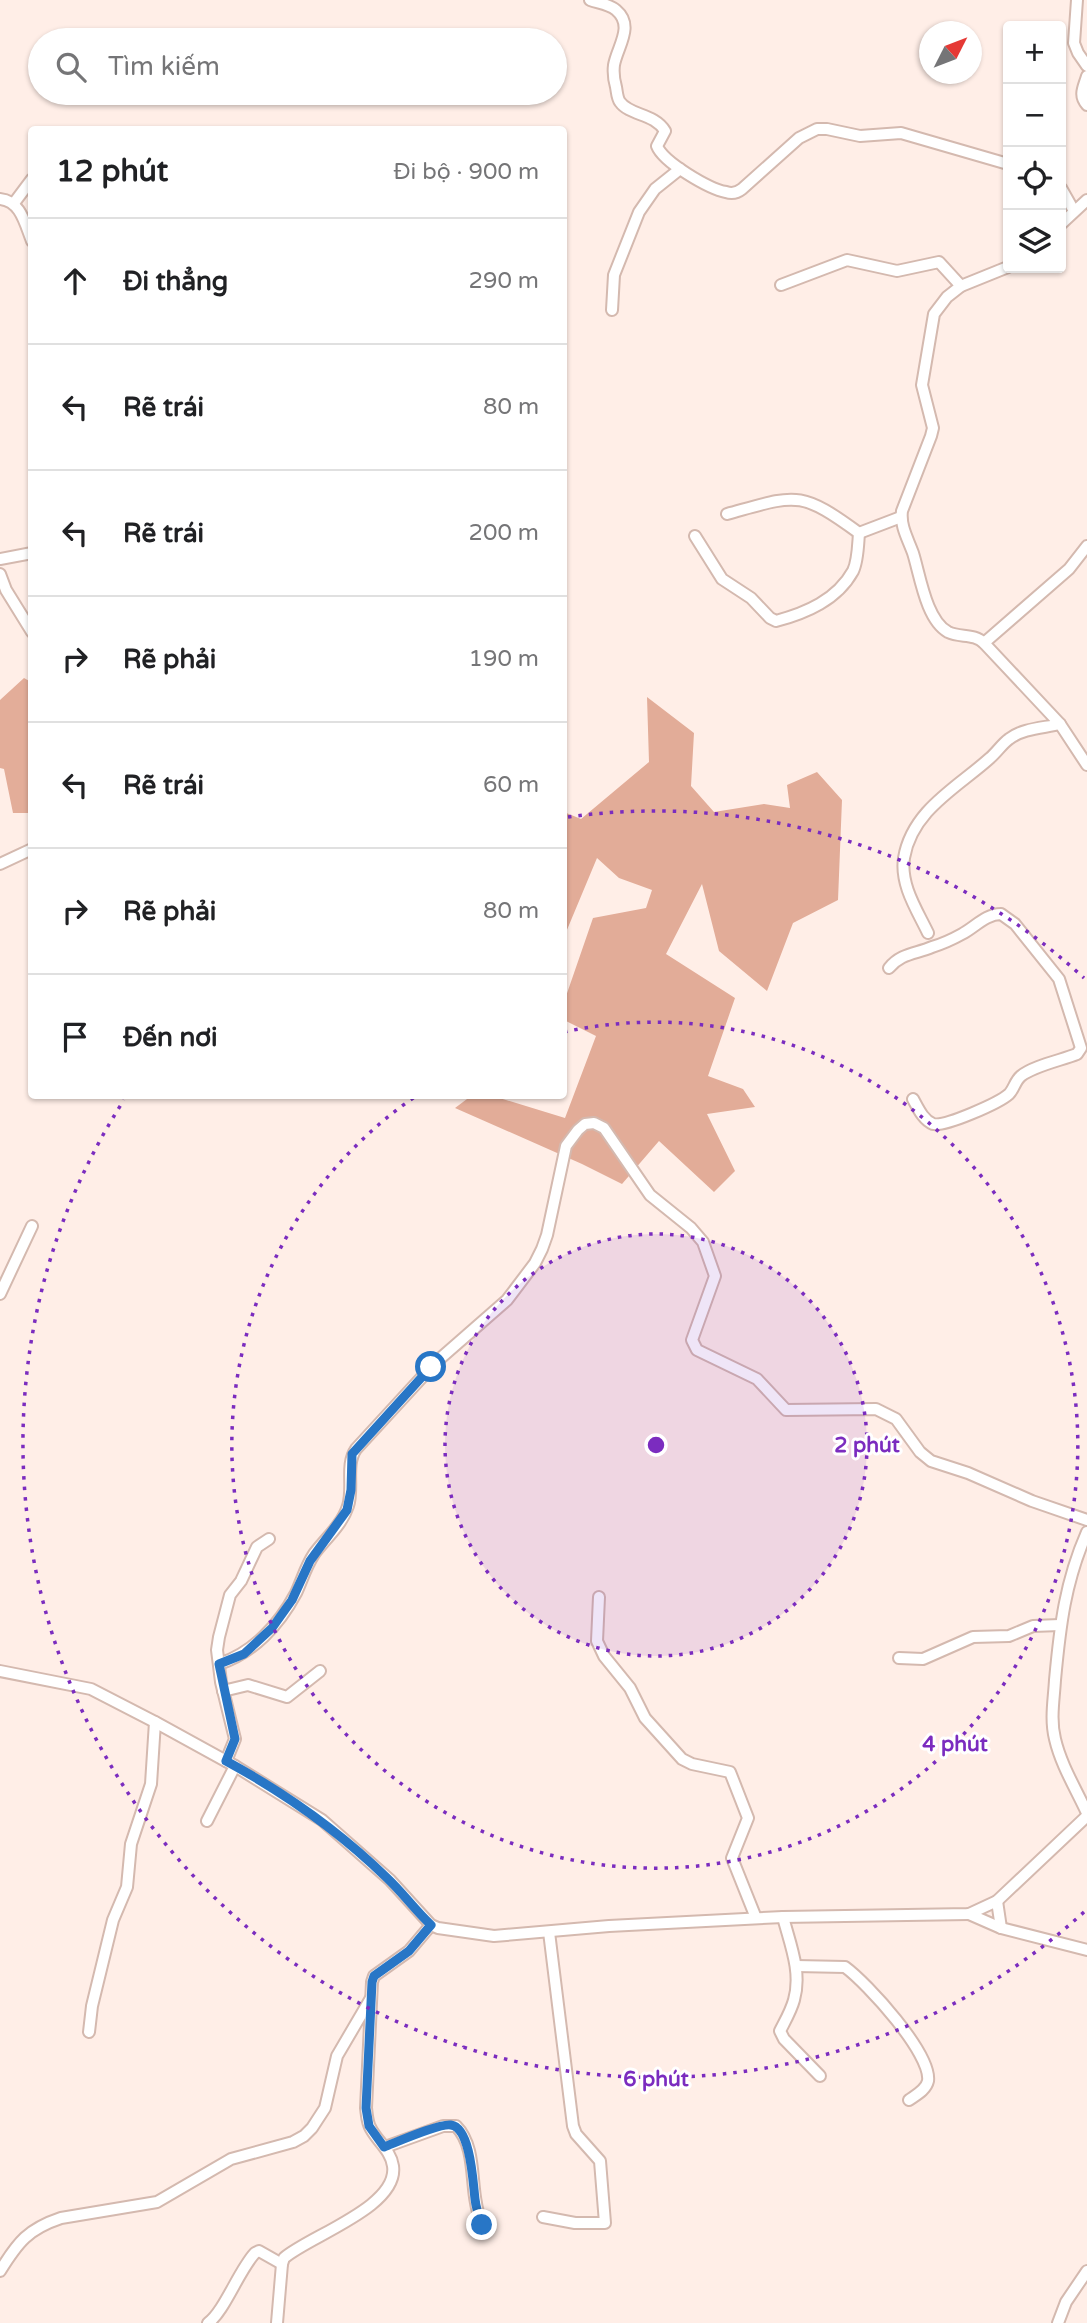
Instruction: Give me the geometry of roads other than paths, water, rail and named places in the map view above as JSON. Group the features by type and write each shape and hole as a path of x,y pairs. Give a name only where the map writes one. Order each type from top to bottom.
{"street":[{"path":"590,0 616,10 624,22 624,42 615,63 614,77 619,101 628,109 646,115 662,126 665,131 657,146 658,150 680,169 724,192 737,192 799,138 817,129 860,136 901,133 1003,163"},
{"path":"1077,0 1074,43 1087,66"},
{"path":"1087,76 1082,93 1082,99 1087,105"},
{"path":"612,310 614,275 639,212 655,189 680,169"},
{"path":"14,203 28,184"},
{"path":"1066,198 1073,211"},
{"path":"0,199 14,203 28,231"},
{"path":"1066,219 1087,200"},
{"path":"781,285 847,260 897,271 939,262 961,286"},
{"path":"1003,269 961,286 940,305 932,321 922,385 933,428 901,517 920,585 937,620 948,631 975,637 984,643 1060,724 1087,765"},
{"path":"727,514 790,498 804,500 830,512 859,533"},
{"path":"859,533 901,517"},
{"path":"695,536 722,579 751,598 769,618 776,621 816,608 838,590 854,570 859,533"},
{"path":"984,643 1069,569 1087,546"},
{"path":"0,559 28,554"},
{"path":"0,574 6,590 28,626"},
{"path":"928,933 907,890 904,859 912,833 930,808 990,758 1009,738 1060,724"},
{"path":"0,864 28,851"},
{"path":"889,968 909,953 930,948 963,934 987,917 1001,914 1015,924 1059,979 1081,1023 1080,1052 1021,1076 1013,1090 1004,1098 942,1125 929,1122 922,1116 913,1099"},
{"path":"219,1664 244,1654 272,1628 292,1600 310,1561 347,1510 351,1490 351,1461 356,1449 435,1363 498,1309 535,1263 547,1235 566,1146 585,1124 594,1123 604,1128 650,1195 691,1228 703,1242 715,1276 692,1340 697,1350 757,1379 786,1410 876,1409 896,1419 920,1452 932,1461 1087,1520"},
{"path":"0,1294 32,1226"},
{"path":"0,1671 91,1689 231,1763 304,1807 337,1832 390,1880 431,1925 438,1928 486,1936 756,1918 969,1914 997,1901 1087,1814 1061,1757 1054,1737 1052,1716 1060,1625 1070,1574 1087,1532"},
{"path":"207,1821 231,1763 235,1739 223,1691 218,1643 230,1595 242,1581 257,1547 269,1539"},
{"path":"599,1597 597,1641 604,1656 630,1688 645,1718 682,1759 730,1772 748,1818 733,1858 756,1918"},
{"path":"899,1658 923,1659 973,1637 1009,1636 1033,1626 1060,1625"},
{"path":"223,1691 248,1685 287,1697 320,1671"},
{"path":"89,2032 92,2006 113,1920 127,1887 131,1844 151,1784 155,1722"},
{"path":"997,1901 1001,1928"},
{"path":"969,1914 1001,1928 1087,1950"},
{"path":"783,1917 796,1966 797,1983 794,2001 780,2031 784,2039 820,2076"},
{"path":"277,2323 282,2264 289,2253 362,2212 391,2182 394,2171 392,2160 369,2126 366,2108 374,1976 409,1951 431,1925"},
{"path":"543,2217 575,2223 605,2223 600,2161 576,2134 573,2126 549,1933"},
{"path":"796,1966 845,1968 901,2026 926,2066 928,2078 927,2085 921,2092 909,2100"},
{"path":"0,2271 22,2238 46,2223 61,2218 157,2202 222,2163 293,2142 303,2136 313,2128 326,2108 338,2056 371,1998"},
{"path":"384,2147 443,2126 456,2126 461,2131 471,2161 475,2202 482,2225"},
{"path":"208,2323 216,2317 234,2282 255,2253 259,2251 282,2264"},
{"path":"1058,2323 1066,2302 1087,2271"}]}
